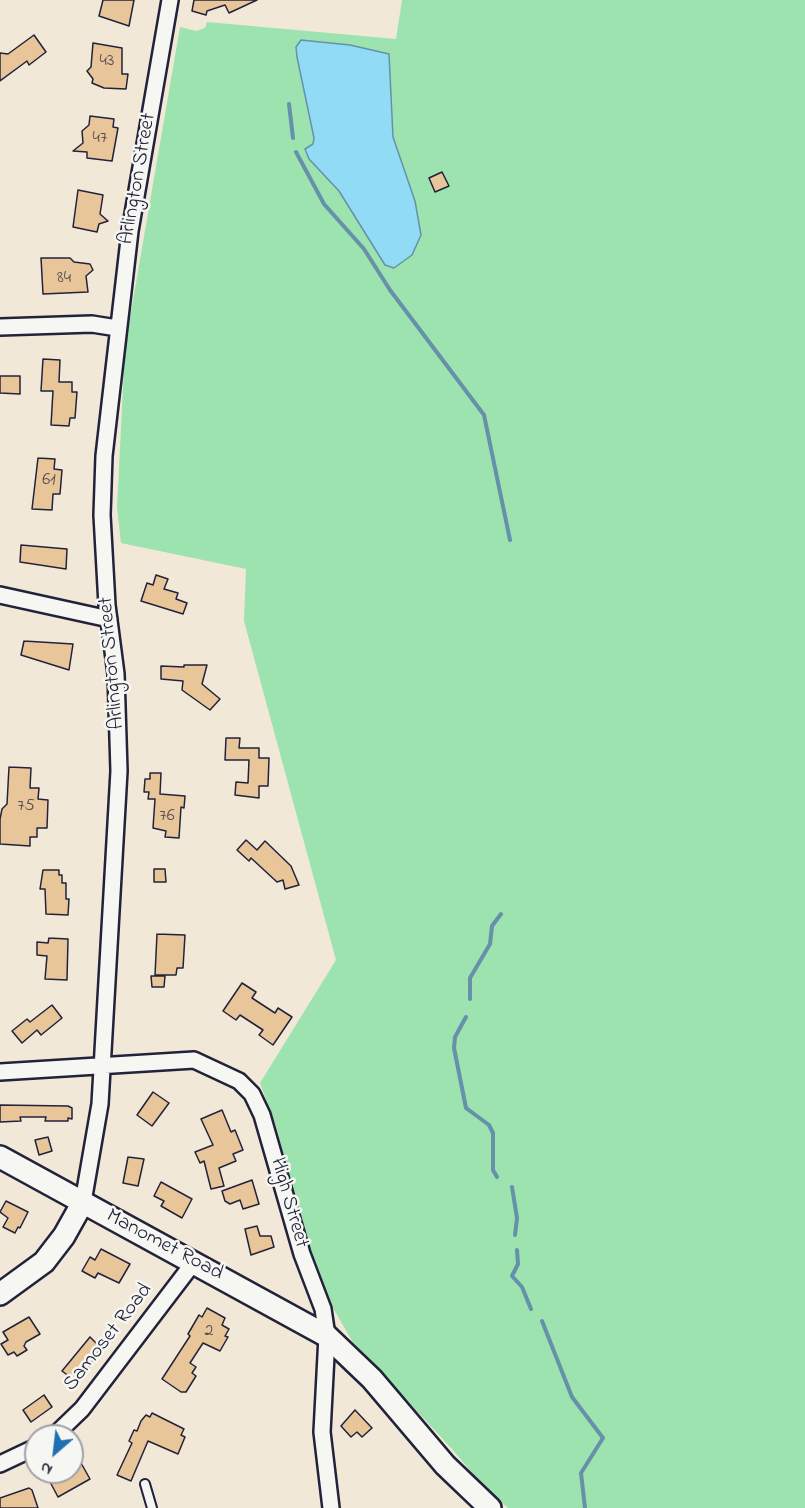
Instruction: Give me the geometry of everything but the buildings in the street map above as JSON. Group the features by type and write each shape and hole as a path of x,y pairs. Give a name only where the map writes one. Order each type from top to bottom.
{"main road":[{"name":"Manomet Road","path":"0,1157 327,1336"},
{"name":"Arlington Street","path":"0,1294 44,1262 64,1236 83,1202"},
{"path":"327,1336 372,1379 445,1465 490,1508"}],"street":[{"name":"Arlington Street","path":"83,1202 100,1104 119,753 116,674 109,619 102,503 104,456 130,231 170,0"},
{"path":"0,327 92,324 117,328"},
{"path":"0,595 109,619"},
{"name":"High Street","path":"0,1072 194,1060 239,1081 252,1094 262,1115 302,1254 322,1309 327,1336 322,1432 331,1508"},
{"name":"Samoset Road","path":"66,1424 82,1409 194,1262"},
{"path":"0,1464 24,1453"}],"lane":[{"path":"145,1484 152,1508"}],"green space":[{"path":"402,0 805,0 805,1508 508,1508 484,1487 352,1341 332,1306 309,1247 276,1127 260,1083 336,960 244,621 246,569 121,543 117,508 125,347 180,27 196,31 205,28 207,22 396,39"}],"water":[{"path":"301,40 350,45 389,54 393,137 415,201 421,235 412,255 394,268 385,265 339,191 309,159 305,149 313,144 314,138 297,57 296,47"}],"waterway":[{"path":"289,104 293,138"},
{"path":"296,152 324,204 364,249 390,290 484,415 510,540"},
{"path":"470,999 470,978 490,944 492,926 501,914"},
{"path":"466,1017 455,1037 454,1048 466,1108 489,1125 493,1133 493,1170 497,1177"},
{"path":"512,1187 517,1218 515,1235"},
{"path":"517,1250 518,1264 512,1276 522,1287 531,1309"},
{"path":"542,1321 572,1397 603,1438 581,1473 585,1508"}]}
